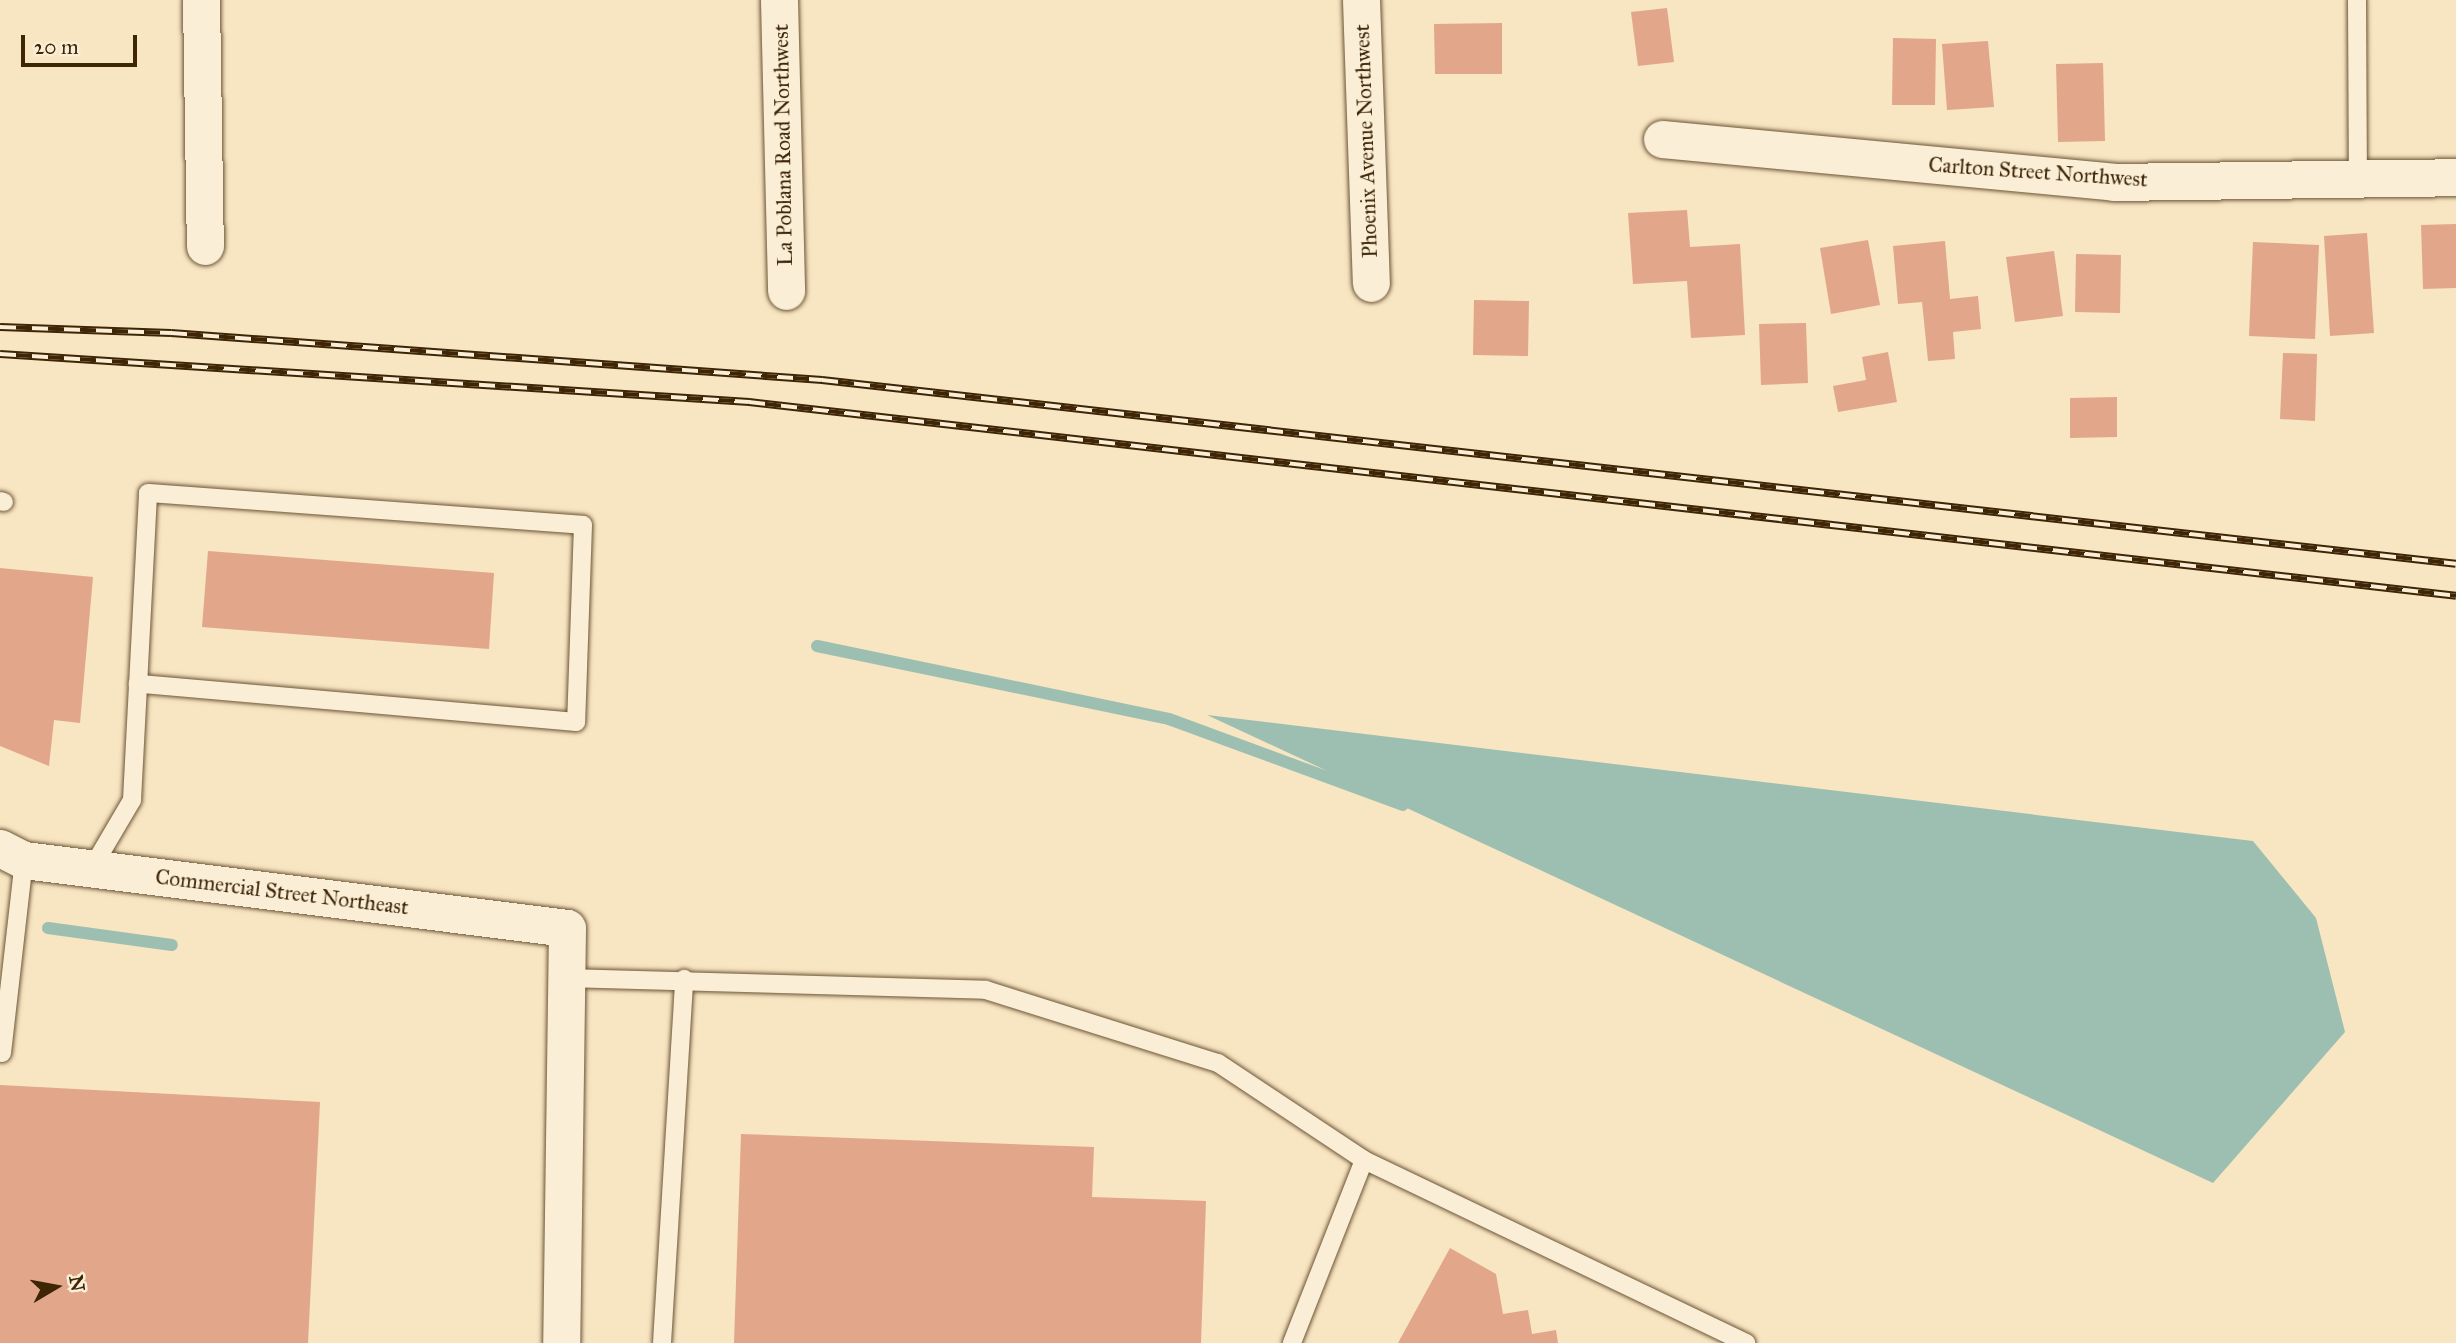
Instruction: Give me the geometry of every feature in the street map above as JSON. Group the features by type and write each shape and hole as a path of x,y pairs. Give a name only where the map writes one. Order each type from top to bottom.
{"street":[{"path":"201,0 205,246"},
{"name":"La Poblana Road Northwest","path":"779,0 786,291"},
{"name":"Phoenix Avenue Northwest","path":"1361,0 1371,283"},
{"name":"Carlton Street Northwest","path":"1662,139 2113,182 2456,177"},
{"name":"Commercial Street Northeast","path":"12,854 92,868 567,928 566,978"},
{"path":"561,1343 566,978"}],"lane":[{"path":"2357,0 2358,178"},
{"path":"92,868 132,800 138,684 148,493 583,525 576,722 138,684"},
{"path":"2,1053 12,854"},
{"path":"566,978 684,979 986,990 1218,1063 1364,1160 1746,1343"},
{"path":"662,1343 684,979"},
{"path":"1292,1343 1364,1160"}],"shaded area":[{"path":"1207,715 2253,841 2316,918 2345,1032 2213,1183"}],"building":[{"path":"1667,8 1674,62 1638,66 1631,12"},
{"path":"1502,23 1502,74 1435,74 1434,24"},
{"path":"1893,38 1936,39 1935,105 1892,105"},
{"path":"1988,41 1994,107 1947,110 1942,44"},
{"path":"2103,63 2105,141 2058,142 2056,64"},
{"path":"1687,210 1690,247 1740,244 1745,335 1691,338 1687,281 1633,284 1628,213"},
{"path":"2456,224 2456,288 2423,289 2421,225"},
{"path":"2367,233 2374,333 2330,336 2324,236"},
{"path":"1868,240 1880,305 1831,314 1820,248"},
{"path":"1945,241 1950,299 1978,296 1981,329 1953,332 1955,359 1928,361 1922,302 1898,304 1893,246"},
{"path":"2253,242 2319,245 2315,339 2249,336"},
{"path":"2054,251 2063,316 2015,322 2006,257"},
{"path":"2076,254 2121,255 2120,313 2075,312"},
{"path":"1474,300 1529,301 1528,356 1473,355"},
{"path":"1806,323 1808,383 1761,385 1759,324"},
{"path":"1888,352 1897,402 1838,412 1833,386 1866,380 1862,357"},
{"path":"2283,353 2317,354 2315,421 2280,419"},
{"path":"2117,397 2117,437 2070,438 2070,398"},
{"path":"208,551 494,573 489,649 202,627"},
{"path":"0,568 93,577 80,723 54,720 49,766 0,746"},
{"path":"0,1085 320,1102 308,1343 0,1343"},
{"path":"741,1134 1094,1147 1092,1197 1206,1201 1201,1343 734,1343"},
{"path":"1450,1248 1496,1274 1503,1314 1528,1310 1532,1334 1556,1330 1558,1343 1398,1343"}],"waterway":[{"path":"817,646 1169,719 1403,805"},
{"path":"48,928 172,945"}],"railway":[{"path":"0,327 171,333 822,380 2456,564"},
{"path":"0,354 749,402 2456,596"}]}
